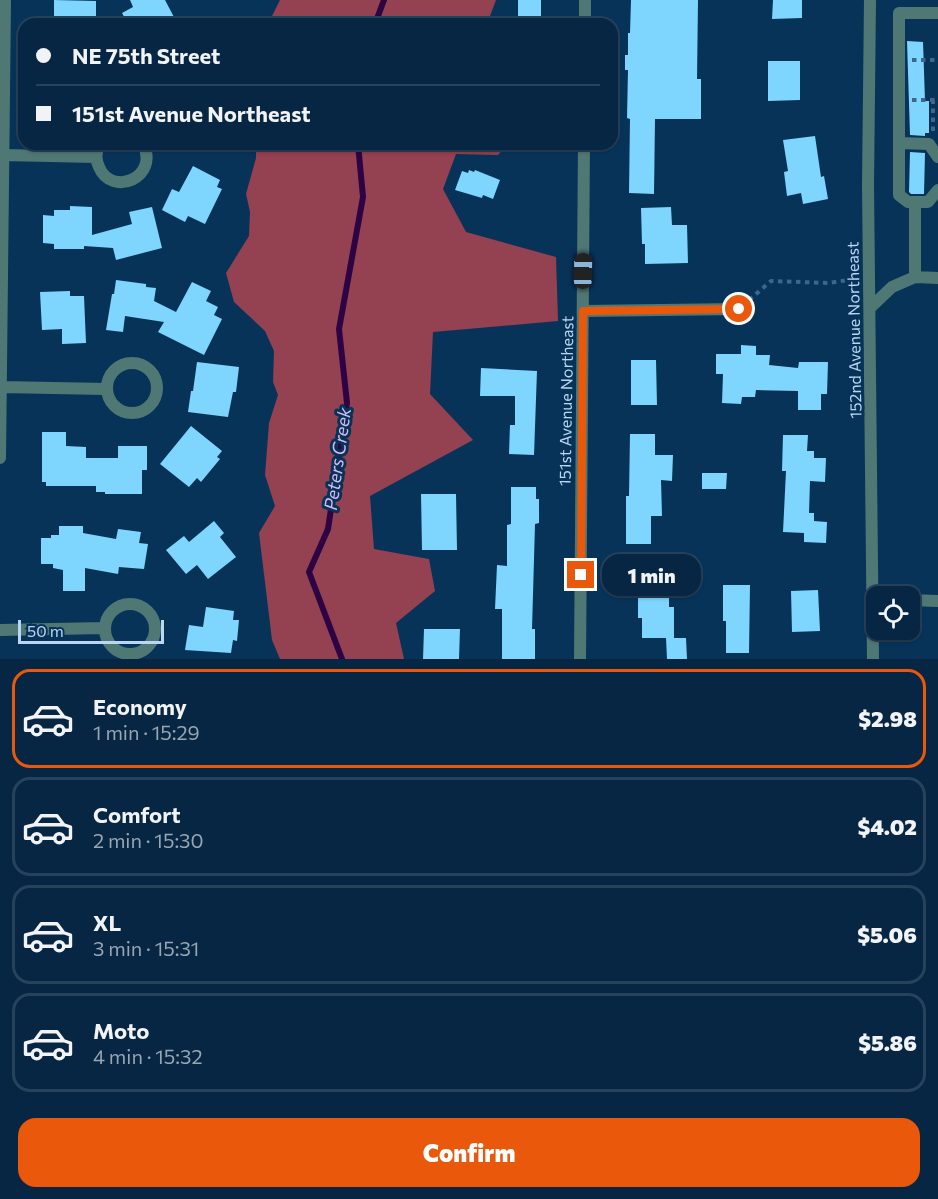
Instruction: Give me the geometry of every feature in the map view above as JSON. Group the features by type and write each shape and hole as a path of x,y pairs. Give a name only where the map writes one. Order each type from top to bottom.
{"street":[{"path":"0,458 2,47 5,0"},
{"path":"585,0 585,18"},
{"name":"152nd Avenue Northeast","path":"870,0 870,276 875,586"},
{"path":"938,13 899,13 899,195 915,203 928,202 938,190"},
{"path":"899,143 929,144 938,157"},
{"path":"98,150 96,157 101,172 114,181 130,181 143,171 147,155 145,150"},
{"name":"151st Avenue Northeast","path":"580,659 584,150"},
{"path":"3,155 96,157"},
{"path":"915,203 915,277"},
{"path":"871,308 892,287 915,277 938,278"},
{"path":"583,311 739,309"},
{"path":"127,364 143,366 150,371 157,387 156,395 147,408 132,414 124,413 111,404 106,388 112,372 127,364"},
{"path":"1,387 106,388"},
{"path":"920,600 938,601"},
{"path":"125,604 142,606 149,611 156,627 151,643 138,653 130,654 115,649 110,643 105,628 106,620 117,607 125,604"},
{"path":"0,630 105,628"},
{"name":"152nd Avenue Northeast","path":"873,659 874,640"}],"path":[{"path":"899,60 938,60"},
{"path":"899,100 936,100 933,136"},
{"path":"739,309 771,281 829,283 870,276"}],"shaded area":[{"path":"280,0 496,0 489,18 271,18"},
{"path":"256,150 503,150 498,155 456,154 443,189 466,232 556,257 558,321 433,332 430,394 473,440 370,496 374,549 429,559 435,591 396,623 404,659 280,659 272,640 259,533 275,506 265,475 269,423 278,395 273,382 274,351 265,331 234,302 226,273 249,236 250,212 246,194"}],"building":[{"path":"54,0 96,1 96,18 54,18"},
{"path":"130,0 165,0 174,18 125,18 122,13 133,7"},
{"path":"518,0 541,0 541,18 518,18"},
{"path":"631,0 698,0 697,79 701,79 701,119 655,119 654,194 629,193 630,119 627,118 628,70 625,70 625,55 628,55"},
{"path":"773,0 802,0 802,18 772,19"},
{"path":"907,41 923,42 925,101 929,101 929,133 925,133 925,136 910,135"},
{"path":"768,61 800,61 800,100 768,101"},
{"path":"815,136 821,177 824,176 828,199 803,204 801,193 787,196 784,172 788,171 783,140"},
{"path":"910,152 925,153 924,194 909,192"},
{"path":"193,166 220,180 217,187 222,189 205,224 188,216 185,222 162,210 172,189 179,192"},
{"path":"469,170 474,172 475,170 500,180 493,199 455,190 462,171 468,173"},
{"path":"70,206 92,207 92,235 132,224 129,212 152,207 162,248 116,260 113,248 84,246 84,249 54,249 54,244 43,243 43,215 54,216 54,210 70,210"},
{"path":"671,207 672,225 687,225 688,263 645,264 641,208"},
{"path":"116,280 146,284 146,287 156,288 154,301 176,312 192,282 211,291 206,301 218,307 214,315 222,319 204,355 158,332 164,322 125,316 123,332 106,330"},
{"path":"70,291 70,296 84,296 86,343 62,344 62,329 42,330 40,292"},
{"path":"741,345 756,346 756,355 770,355 769,365 798,368 799,362 828,362 827,394 821,394 821,410 798,410 798,391 756,390 755,397 742,397 741,404 722,403 723,374 716,374 716,354 741,354"},
{"path":"631,360 656,360 657,405 631,405"},
{"path":"197,362 239,367 236,392 233,392 228,417 188,412"},
{"path":"481,368 537,371 534,455 509,454 510,425 515,425 515,396 480,396"},
{"path":"191,426 222,451 217,457 220,459 201,482 197,478 189,487 160,464"},
{"path":"42,432 66,432 66,446 86,447 86,458 118,458 118,446 147,446 147,470 142,470 142,494 105,494 105,492 96,492 96,486 46,486 46,482 42,482"},
{"path":"630,434 655,434 655,455 673,455 672,481 661,480 662,516 651,516 651,544 626,544"},
{"path":"783,435 808,435 807,451 814,451 814,458 826,458 825,482 810,481 809,513 814,513 814,521 827,522 826,543 804,542 804,533 783,532 786,471 782,471"},
{"path":"702,473 727,473 726,489 702,489"},
{"path":"511,487 536,487 536,499 539,499 539,523 535,524 532,629 535,629 535,659 502,659 502,609 495,609 497,565 507,566 507,525 511,524"},
{"path":"421,494 456,494 457,550 422,550"},
{"path":"214,521 224,533 220,537 236,557 208,579 197,565 186,574 166,550 184,536 189,542"},
{"path":"59,526 83,526 83,533 116,539 118,529 141,532 139,543 148,544 144,569 119,567 118,574 85,568 85,591 63,591 63,570 53,568 53,564 41,564 41,538 59,535"},
{"path":"642,568 664,569 663,592 669,592 669,607 674,607 674,638 686,638 687,659 667,659 666,638 642,638 642,618 638,618 638,598 641,598"},
{"path":"723,585 750,585 749,653 726,653"},
{"path":"818,590 820,631 792,632 791,591"},
{"path":"206,607 234,611 233,620 239,620 237,641 233,640 231,653 185,650 189,625 203,627"},
{"path":"424,629 460,629 459,659 423,659"}],"waterway":[{"name":"Peters Creek","path":"377,18 384,0"},
{"name":"Peters Creek","path":"342,659 309,572 328,529 347,403 339,329 363,197 359,150"}],"route":[{"path":"581,575 583,311 739,309"}]}
